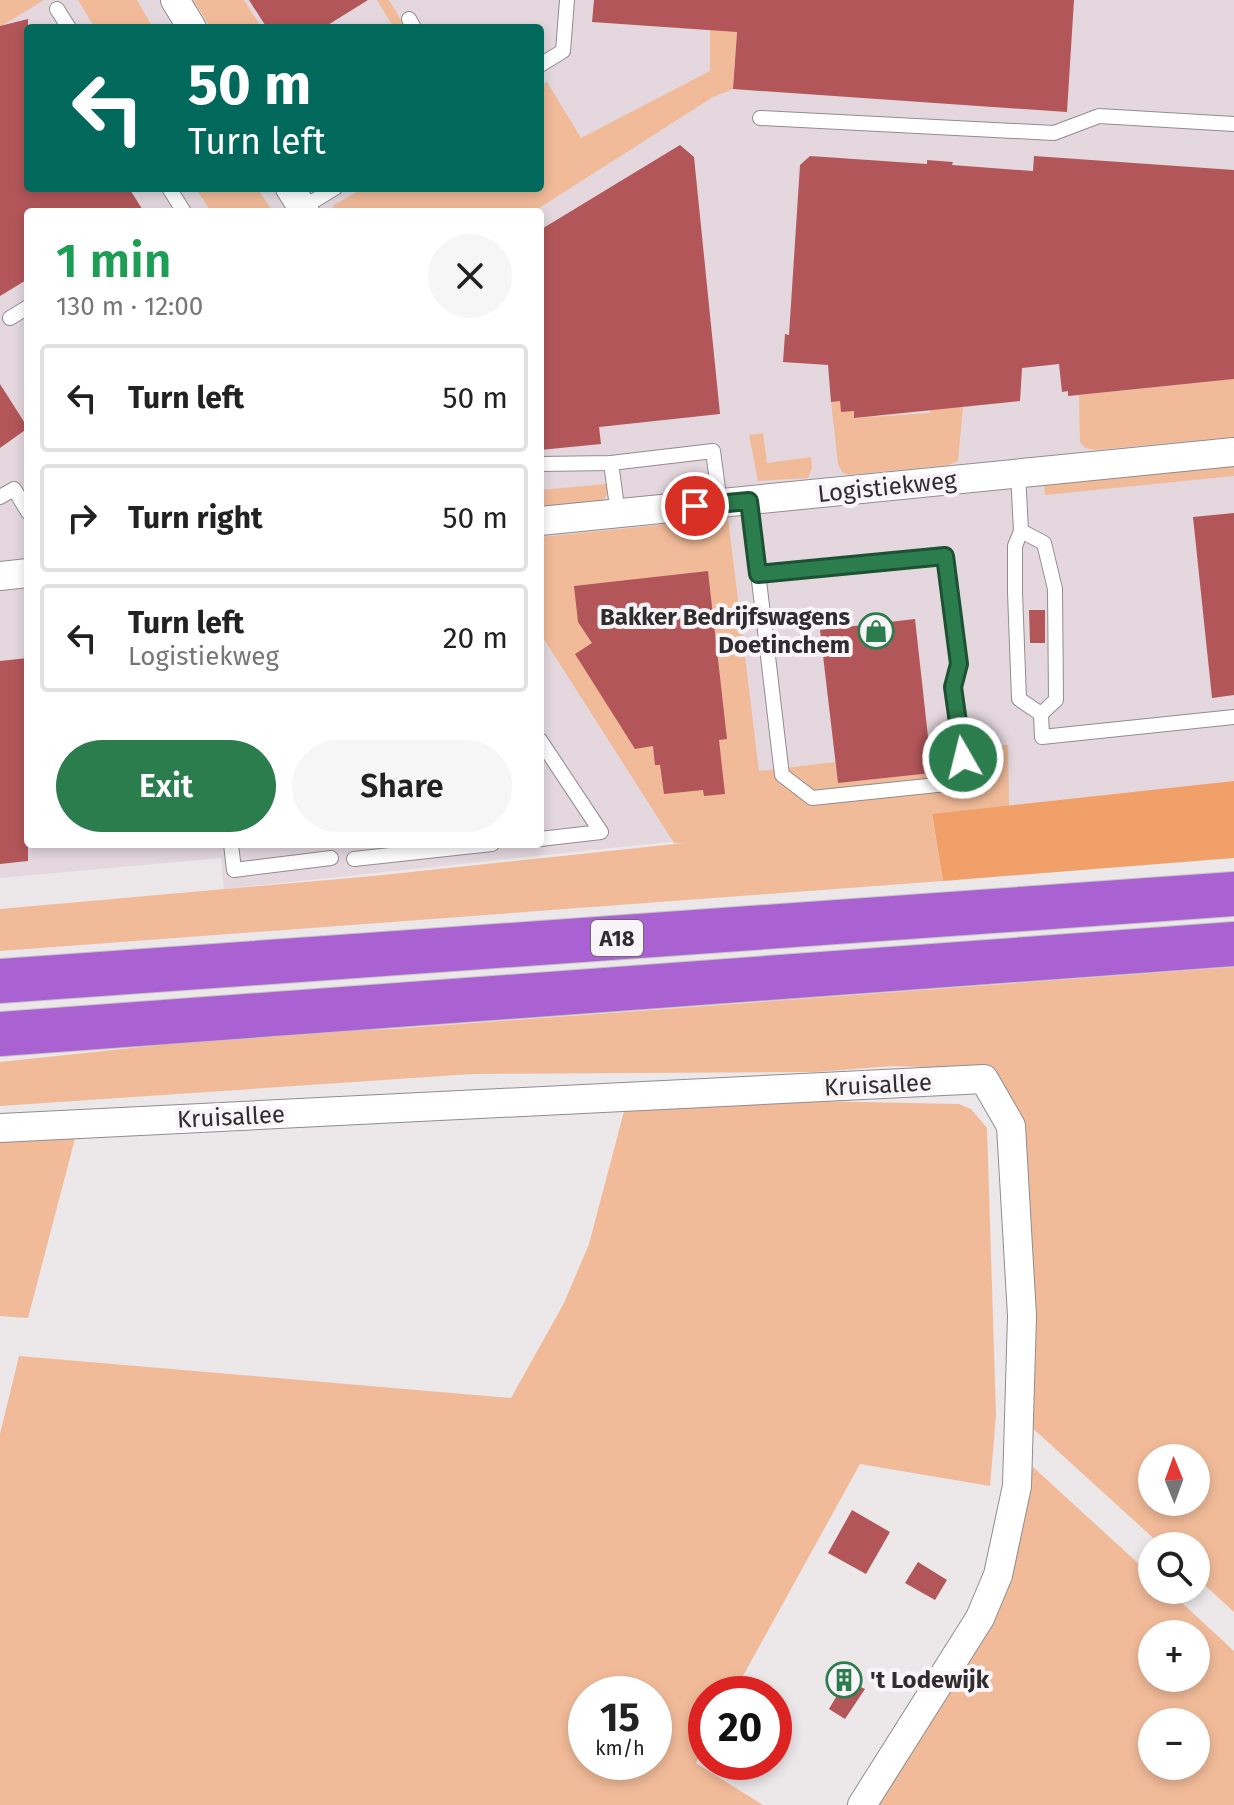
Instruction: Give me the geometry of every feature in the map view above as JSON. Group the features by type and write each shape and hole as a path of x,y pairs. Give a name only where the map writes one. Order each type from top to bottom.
{"highway":[{"name":"A18","path":"0,981 1234,894"},
{"name":"A18","path":"0,1034 1234,944"}],"street":[{"path":"175,0 190,24"},
{"name":"Logistiekweg","path":"544,521 1234,452"},
{"path":"0,576 24,573"},
{"name":"Kruisallee","path":"0,1128 984,1079 1011,1126 1022,1316 1017,1486 998,1575 980,1618 862,1805"}],"lane":[{"path":"544,63 563,51 567,0"},
{"path":"57,9 66,24"},
{"path":"760,118 1054,133 1099,116 1234,124"},
{"path":"299,203 325,192"},
{"path":"10,318 24,309"},
{"path":"544,464 611,463 713,451 720,504"},
{"path":"611,463 618,514"},
{"path":"1018,473 1021,531 1015,546 1019,699 1041,714"},
{"path":"0,497 14,489 24,505"},
{"path":"749,501 782,775 812,798 966,782 953,687 959,664 945,556 758,574"},
{"path":"1021,531 1044,543 1055,589 1056,700 1041,714 1042,737 1234,717"},
{"path":"544,746 601,832 544,839"},
{"path":"231,848 234,870 331,858"},
{"path":"354,859 455,848"}],"shaded area":[{"path":"0,0 1234,0 1234,782 224,889 221,858 0,878"},
{"path":"0,0 44,0 0,27"},
{"path":"78,0 137,0 151,24 93,24"},
{"path":"193,0 244,0 259,24 208,24"},
{"path":"377,0 389,0 404,24 392,24"},
{"path":"710,0 739,0 733,89 713,97 539,208 333,208 357,192 544,192 544,84 547,82 581,138 710,71"},
{"path":"198,192 260,192 270,208 208,208"},
{"path":"1234,379 1234,437 1096,450 1085,448 1080,442 1079,395"},
{"path":"840,401 853,411 855,418 930,413 930,407 963,407 958,461 949,465 848,475 842,472 838,464 831,402"},
{"path":"763,433 767,463 811,457 812,468 808,478 758,481 749,435"},
{"path":"1234,463 1234,476 1045,495 1044,484"},
{"path":"606,484 607,495 601,502 544,507 544,490"},
{"path":"728,518 759,771 835,762 838,783 932,773 930,751 1008,745 1009,806 932,815 943,881 0,951 0,909 373,876 684,843 674,843 544,639 544,537"},
{"path":"1234,781 1234,858 943,881 932,814"},
{"path":"1234,967 1234,1612 1210,1590 1210,1532 1147,1532 1027,1423 1019,1118 949,1068 893,1066 815,1072 472,1074 0,1106 0,1062 263,1034 393,1029"},
{"path":"627,1100 959,1104 971,1109 987,1128 996,1415 990,1486 860,1464 743,1676 688,1676 688,1780 723,1780 763,1805 0,1805 0,1434 19,1356 511,1398 564,1303 589,1244"},
{"path":"78,1127 28,1318 0,1316 0,1133"},
{"path":"1033,1467 1138,1563 1138,1604 1183,1604 1200,1620 1138,1620 1138,1692 1210,1692 1210,1629 1234,1651 1234,1805 869,1805 898,1758 1023,1496"}],"building":[{"path":"249,0 368,0 329,24 264,24"},
{"path":"594,0 1074,0 1067,112 733,89 737,32 592,22"},
{"path":"28,19 28,24 24,24 24,192 132,192 142,208 24,208 24,281 0,296 0,26"},
{"path":"680,145 694,157 720,414 599,427 601,444 544,450 544,228"},
{"path":"810,156 927,164 927,160 1033,171 1034,156 1234,170 1234,379 1068,396 1068,391 1062,392 1059,364 1022,368 1020,401 854,418 854,411 841,412 840,401 831,402 828,365 783,362 785,334 789,335 800,165"},
{"path":"0,384 24,422 24,431 0,448"},
{"path":"1234,513 1234,695 1212,698 1193,517"},
{"path":"708,571 727,739 719,740 725,794 704,796 703,790 664,794 660,765 655,765 653,746 635,749 575,654 592,643 578,622 574,586"},
{"path":"1029,610 1045,610 1045,643 1030,643"},
{"path":"915,619 932,773 838,783 820,630"},
{"path":"24,658 24,848 28,848 28,861 0,864 0,661"},
{"path":"852,1510 890,1532 866,1574 828,1553"},
{"path":"918,1562 947,1580 935,1600 905,1583"},
{"path":"846,1680 865,1689 845,1719 829,1709"}],"place":[{"name":"Bakker Bedrijfswagens Doetinchem","path":"876,631"},
{"name":"'t Lodewijk","path":"844,1680"}],"route":[{"path":"695,506 749,501 758,574 945,556 959,664 953,687 963,758"}]}
